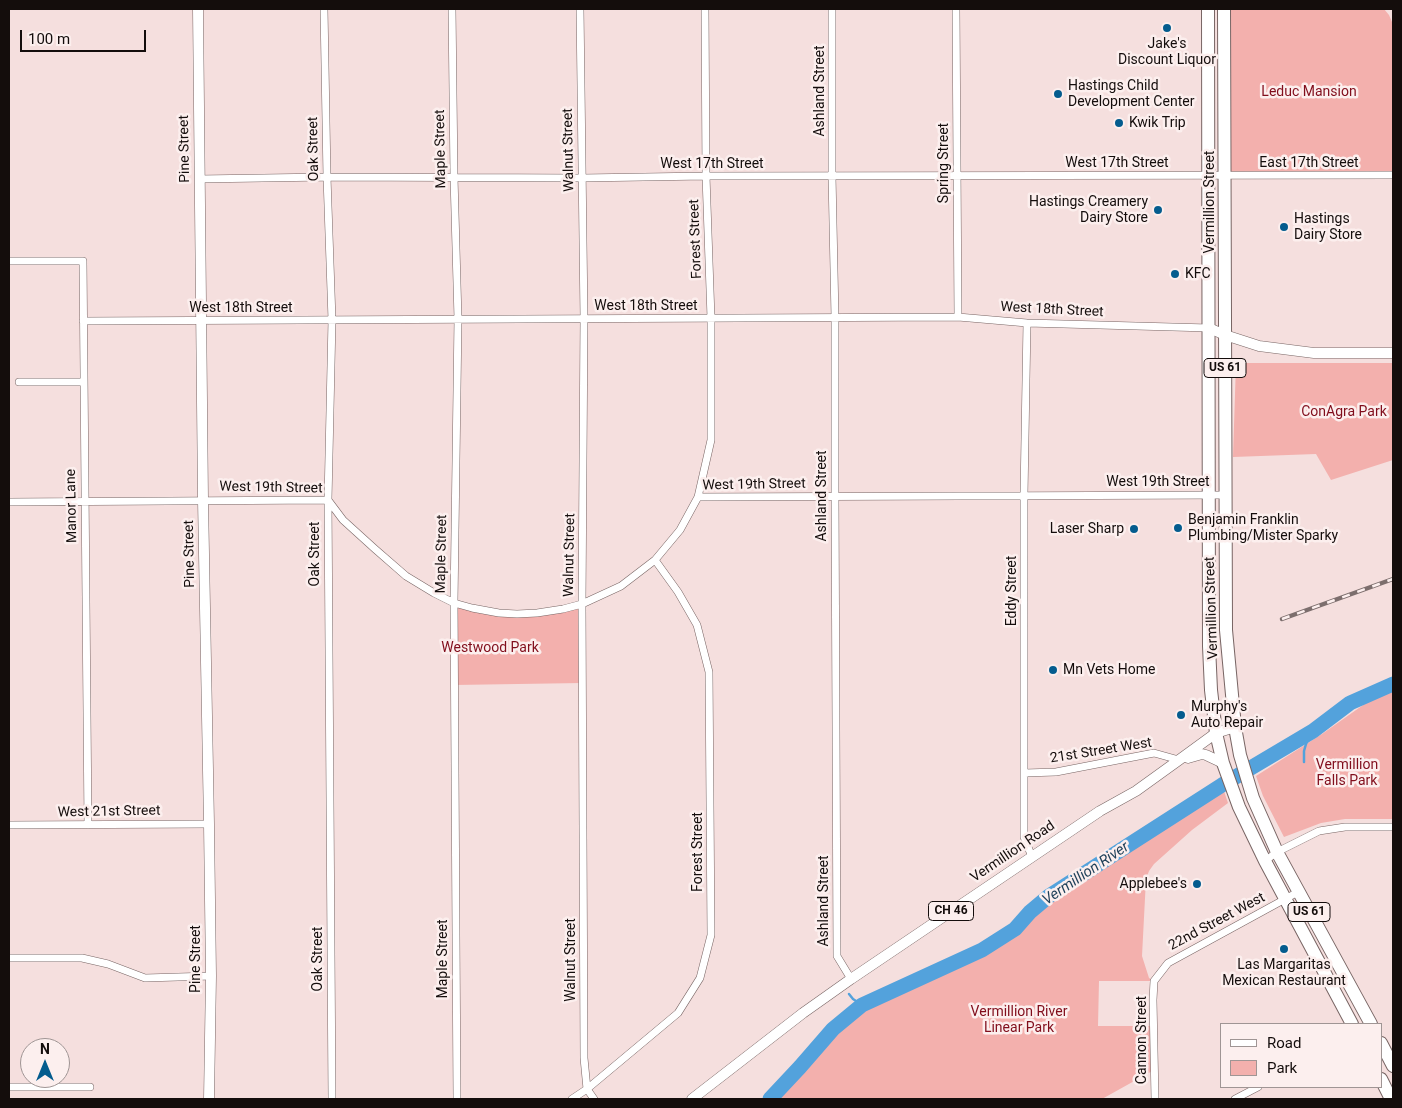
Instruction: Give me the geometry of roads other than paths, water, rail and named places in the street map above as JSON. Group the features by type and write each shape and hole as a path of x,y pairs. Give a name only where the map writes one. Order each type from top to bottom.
{"highway":[{"name":"Vermillion Street","path":"1208,9 1209,646 1211,690 1216,733 1223,763 1239,807 1285,900 1351,1023"},
{"name":"Vermillion Street","path":"1224,9 1226,630 1235,727 1240,754 1253,798 1298,892 1370,1023"},
{"path":"1382,1045 1393,1066"},
{"path":"1382,1081 1392,1099"}],"street":[{"name":"Pine Street","path":"198,9 203,500 209,824 209,1099"},
{"name":"Oak Street","path":"324,9 332,320 328,500 332,1099"},
{"name":"Maple Street","path":"452,9 458,319 454,602 457,1099"},
{"name":"Walnut Street","path":"580,9 584,318 582,604 584,1058 587,1089 594,1099"},
{"name":"Forest Street","path":"698,497 711,440 711,318 706,176 705,9"},
{"name":"Ashland Street","path":"832,9 832,176 836,317 837,956 851,979"},
{"name":"Spring Street","path":"956,9 958,317"},
{"name":"East 17th Street","path":"1224,176 1393,175"},
{"name":"West 17th Street","path":"199,179 706,176 1224,176"},
{"name":"Manor Lane","path":"9,261 83,261 88,825"},
{"name":"West 18th Street","path":"83,321 958,317 1027,323 1209,328"},
{"name":"Eddy Street","path":"1027,323 1024,495 1024,837 1032,857"},
{"path":"1209,328 1225,336 1259,346 1314,353 1393,353"},
{"path":"19,382 84,382"},
{"name":"West 19th Street","path":"9,502 328,500 343,520 406,576 434,593 472,608 517,614 563,609 582,604 621,586 655,560 680,530 698,497 1225,495"},
{"name":"Forest Street","path":"572,1099 587,1089 678,1013 700,978 711,935 709,672 697,625 678,592 655,560"},
{"name":"Vermillion Road","path":"692,1099 803,1013 851,979 1100,811 1136,791 1216,733 1235,727"},
{"name":"21st Street West","path":"1025,773 1056,772 1154,753 1180,760"},
{"path":"1180,760 1202,754 1211,756 1223,763"},
{"name":"West 21st Street","path":"9,826 209,824"},
{"path":"1265,861 1278,852 1319,831 1345,826 1393,827"},
{"name":"22nd Street West","path":"1154,981 1168,963 1298,892"},
{"path":"9,958 82,958 108,964 145,978 210,976"},
{"name":"Cannon Street","path":"1154,981 1155,1099"},
{"path":"9,1088 90,1087"},
{"path":"1235,1099 1256,1088"}],"waterway":[{"name":"Vermillion River","path":"770,1099 833,1029 862,1005 982,950 1015,929 1030,912 1049,896 1222,785 1313,731 1350,703 1393,684"},
{"path":"1304,762 1306,744 1313,731"},
{"path":"849,994 862,1005"}],"railway":[{"path":"1282,619 1393,579"}],"place":[{"name":"Jake's Discount Liquor","path":"1167,28"},
{"name":"Hastings Child Development Center","path":"1058,94"},
{"name":"Kwik Trip","path":"1119,123"},
{"name":"Hastings Creamery Dairy Store","path":"1158,210"},
{"name":"Hastings Dairy Store","path":"1284,227"},
{"name":"KFC","path":"1175,274"},
{"name":"Benjamin Franklin Plumbing/Mister Sparky","path":"1178,528"},
{"name":"Laser Sharp","path":"1134,529"},
{"name":"Mn Vets Home","path":"1053,670"},
{"name":"Murphy's Auto Repair","path":"1181,715"},
{"name":"Applebee's","path":"1197,884"},
{"name":"Las Margaritas Mexican Restaurant","path":"1284,949"}],"park label":[{"name":"Leduc Mansion","path":"1309,92"},
{"name":"ConAgra Park","path":"1344,412"},
{"name":"Westwood Park","path":"490,648"},
{"name":"Vermillion Falls Park","path":"1347,774"},
{"name":"Vermillion River Linear Park","path":"1019,1020"}]}
